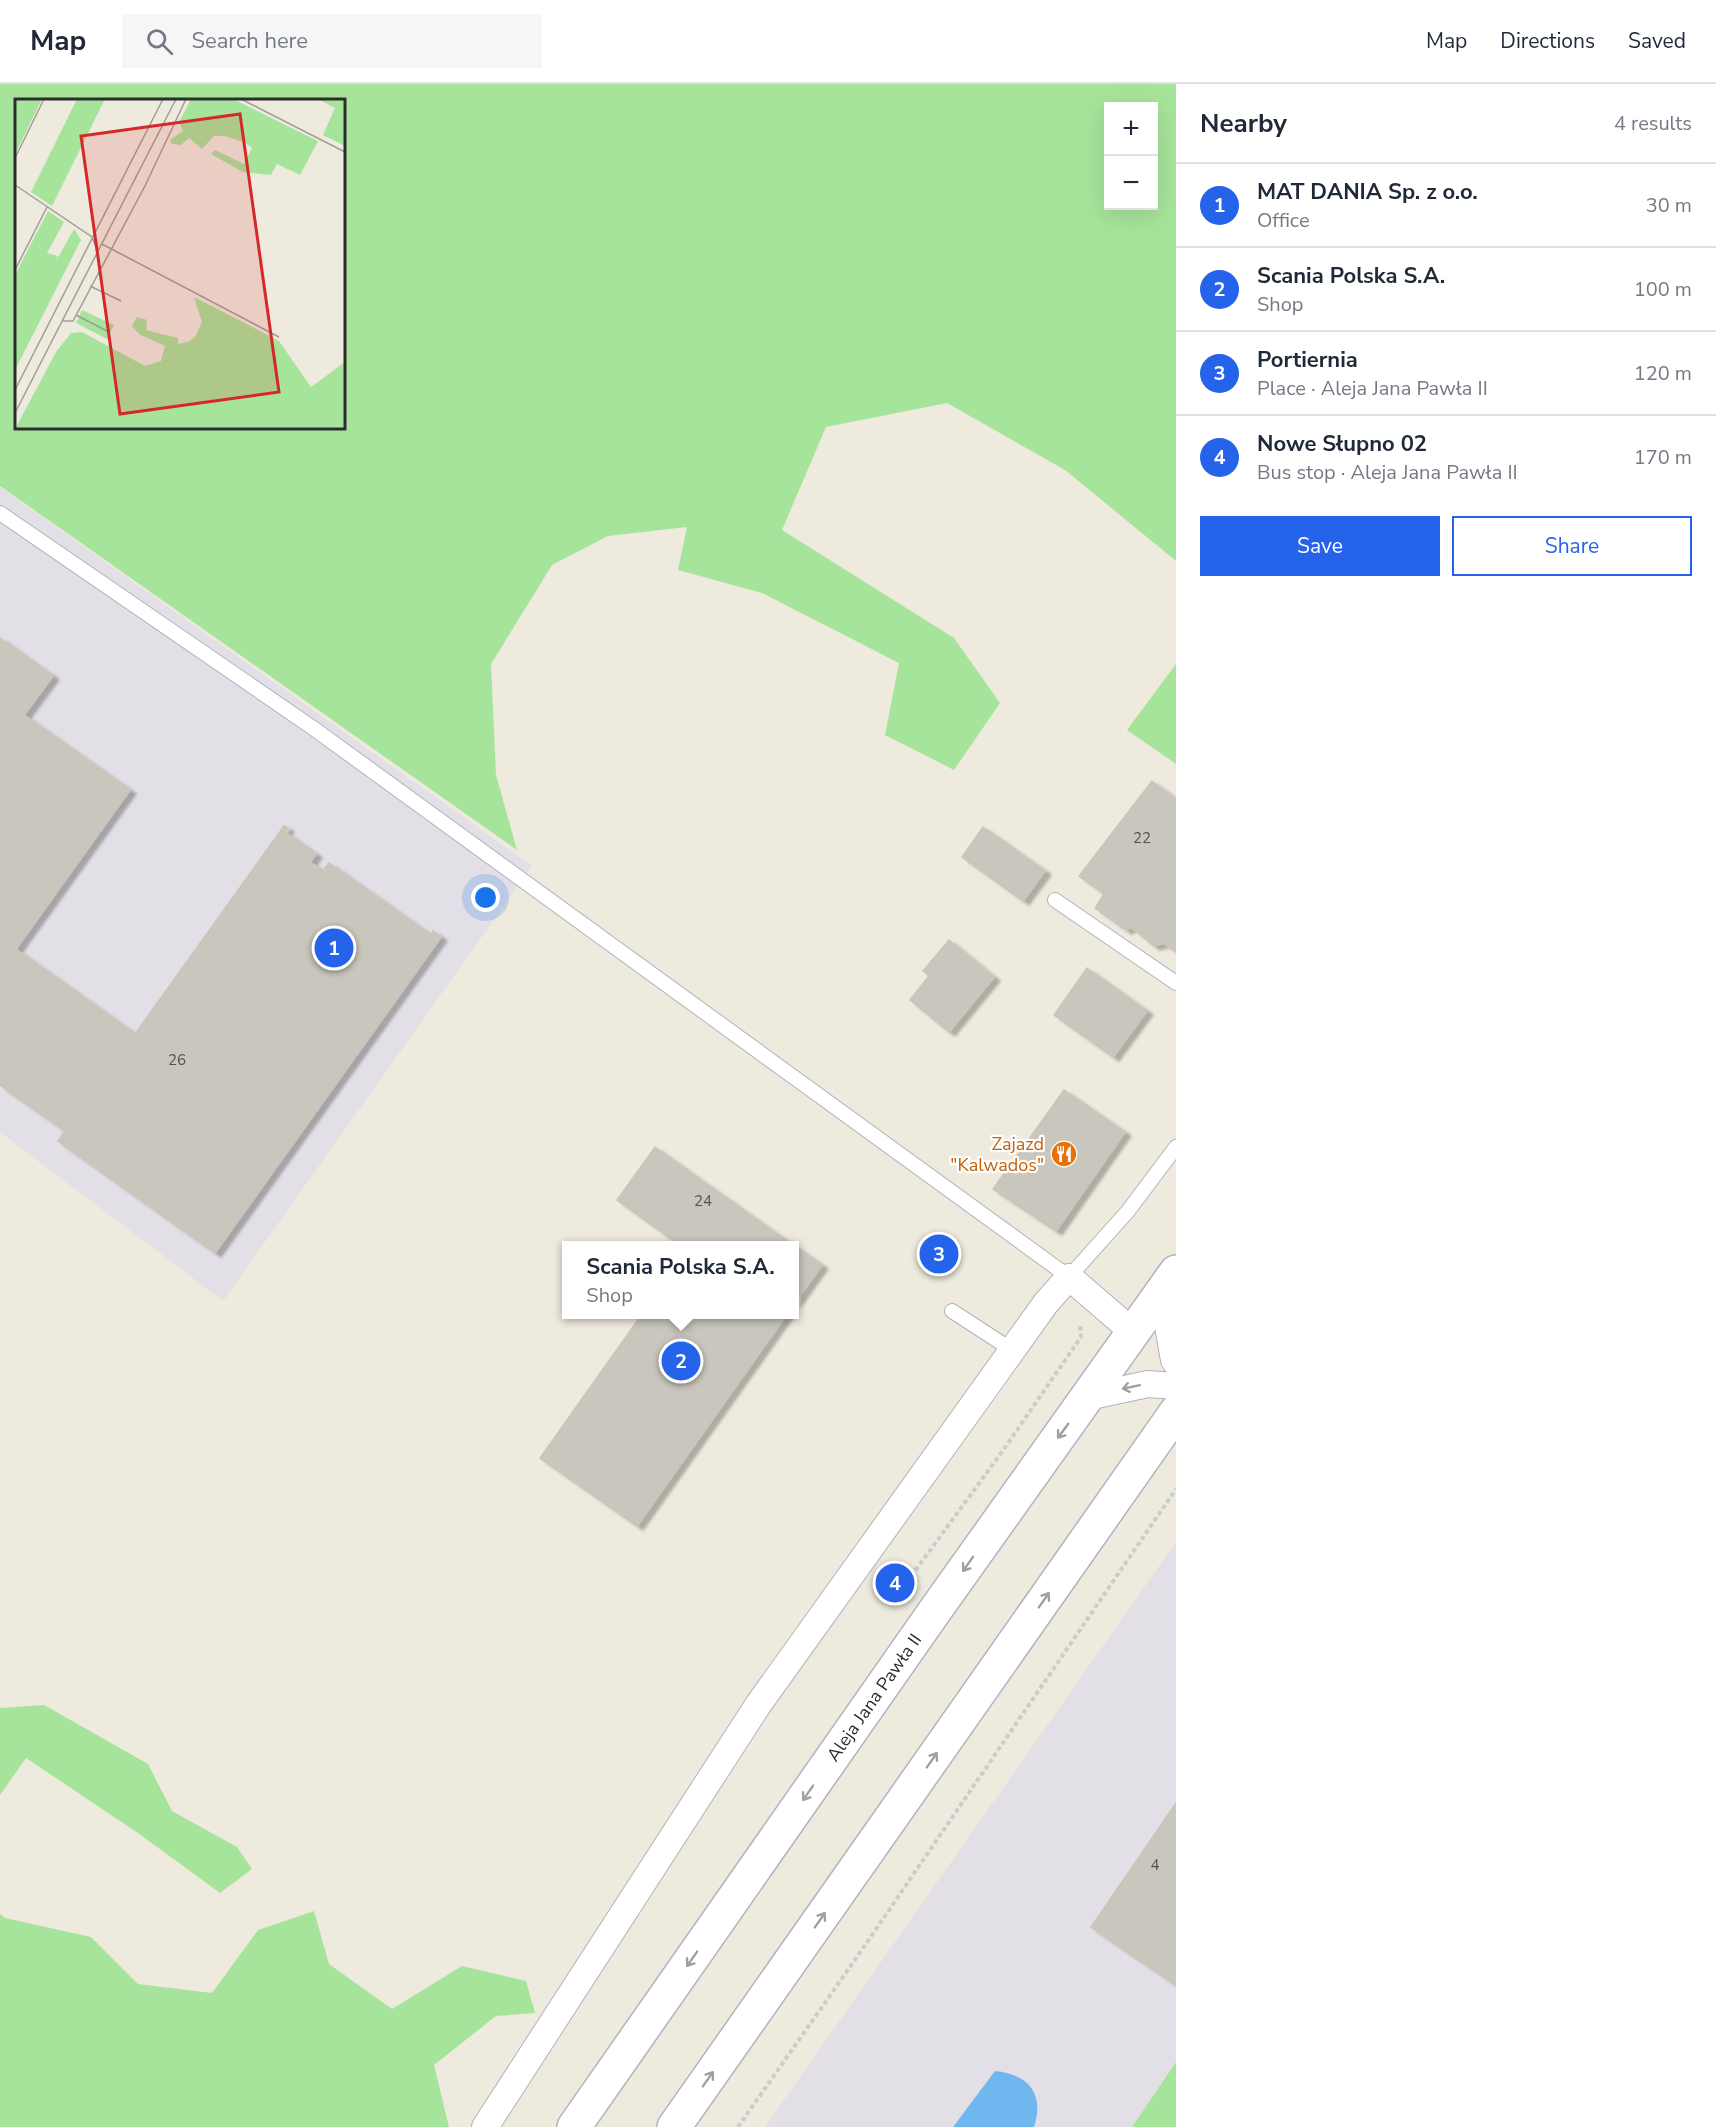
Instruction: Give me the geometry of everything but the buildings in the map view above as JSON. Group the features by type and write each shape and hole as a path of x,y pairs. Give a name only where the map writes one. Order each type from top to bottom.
{"main road":[{"name":"Aleja Jana Pawła II","path":"574,2127 1176,1272"},
{"path":"674,2127 1176,1412"}],"street":[{"path":"485,2127 758,1705 1051,1298 1069,1277 1133,1332"},
{"path":"1176,1281 1168,1326 1176,1364"},
{"path":"1087,1397 1148,1384 1176,1386"}],"lane":[{"path":"0,513 313,729 1069,1277 1128,1211 1176,1147"},
{"path":"1055,900 1176,983"},
{"path":"952,1311 1012,1350"}],"path":[{"path":"854,1569 896,1597 1004,1449 1081,1336 1080,1321 1051,1298"},
{"path":"738,2127 864,1947 1176,1490"}],"shaded area":[{"path":"0,487 532,866 223,1301 0,1132"},
{"path":"1176,1542 1176,2062 1132,2127 765,2127"}],"green space":[{"path":"0,84 1176,84 1176,561 1065,470 947,403 826,427 782,530 954,638 1000,703 954,770 885,735 899,663 762,593 678,570 687,527 608,536 552,565 491,664 496,775 517,850 0,486"},
{"path":"1176,664 1176,764 1127,730"},
{"path":"44,1705 148,1764 172,1811 237,1847 252,1869 220,1893 138,1833 26,1758 0,1795 0,1708"},
{"path":"314,1911 329,1964 392,2009 462,1966 526,1981 535,2013 496,2016 434,2065 449,2127 0,2127 0,1914 5,1918 91,1937 138,1984 212,1993 258,1930"},
{"path":"1176,2062 1176,2127 1132,2127"}],"water":[{"path":"995,2071 1017,2076 1031,2088 1037,2105 1034,2127 953,2127"}],"place":[{"name":"MAT DANIA Sp. z o.o.","path":"334,948"},
{"name":"Zajazd \"Kalwados\"","path":"1064,1154"},
{"name":"Portiernia","path":"939,1254"},
{"name":"Scania Polska S.A.","path":"681,1361"},
{"name":"Nowe Słupno 02","path":"895,1583"}]}
